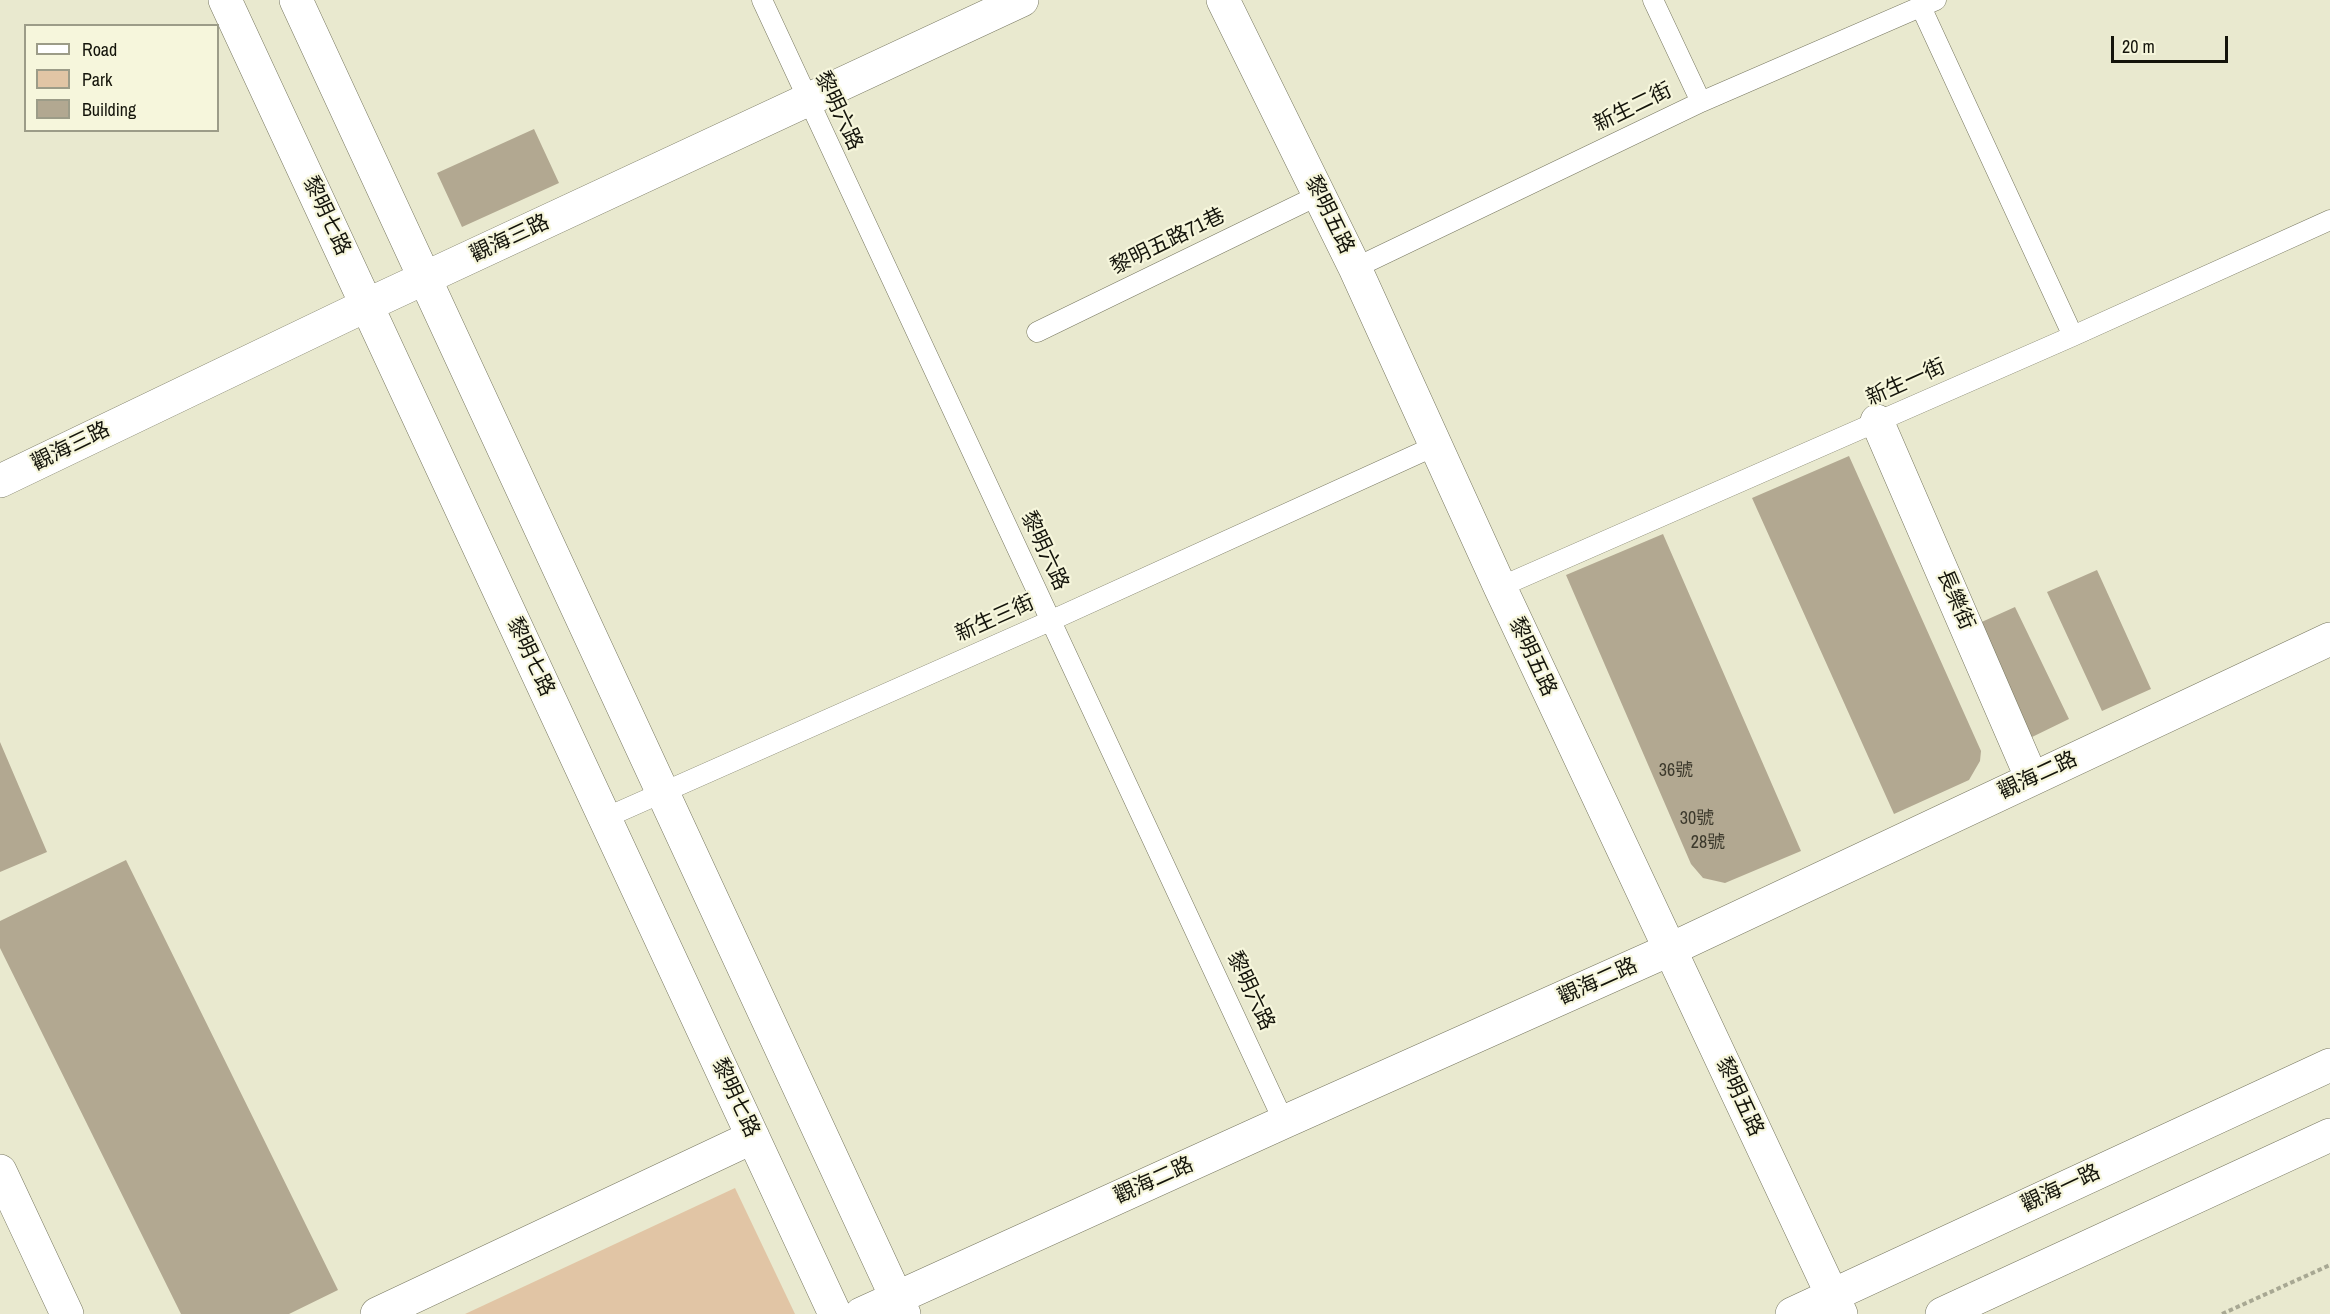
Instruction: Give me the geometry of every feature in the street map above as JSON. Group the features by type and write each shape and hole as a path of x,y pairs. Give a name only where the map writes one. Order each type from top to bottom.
{"street":[{"name":"黎明七路","path":"225,0 835,1314"},
{"path":"297,0 900,1306"},
{"name":"觀海三路","path":"0,481 367,305 1022,0"},
{"name":"黎明五路","path":"1223,0 1355,268 1500,587 1837,1304"},
{"name":"長樂街","path":"1877,421 2032,779"},
{"name":"觀海二路","path":"861,1314 900,1306 1284,1122 1669,950 2330,639"},
{"name":"觀海一路","path":"1792,1314 1837,1304 2330,1065"},
{"path":"1942,1314 2330,1135"},
{"path":"377,1314 753,1137"},
{"path":"0,1171 67,1314"}],"lane":[{"name":"黎明六路","path":"762,0 807,101 1284,1122"},
{"path":"1653,0 1701,102"},
{"path":"1928,3 2073,336"},
{"name":"新生二街","path":"1355,268 1701,102 1928,3"},
{"name":"黎明五路71巷","path":"1037,332 1319,195"},
{"name":"新生一街","path":"1500,587 2073,336 2330,220"},
{"name":"新生三街","path":"605,818 1050,621 1435,446"}],"path":[{"path":"2222,1314 2330,1264"}],"green space":[{"path":"735,1188 795,1314 465,1314"}],"building":[{"path":"534,129 559,183 462,227 437,173"},
{"path":"1849,456 1981,751 1980,761 1969,780 1894,814 1752,498"},
{"path":"1663,534 1801,851 1725,883 1703,878 1691,864 1566,575"},
{"path":"2097,570 2151,689 2102,711 2047,592"},
{"path":"2015,607 2069,719 2030,738 1975,625"},
{"path":"0,742 47,852 0,872"},
{"path":"126,860 338,1290 289,1314 181,1314 0,948 0,921"}]}
